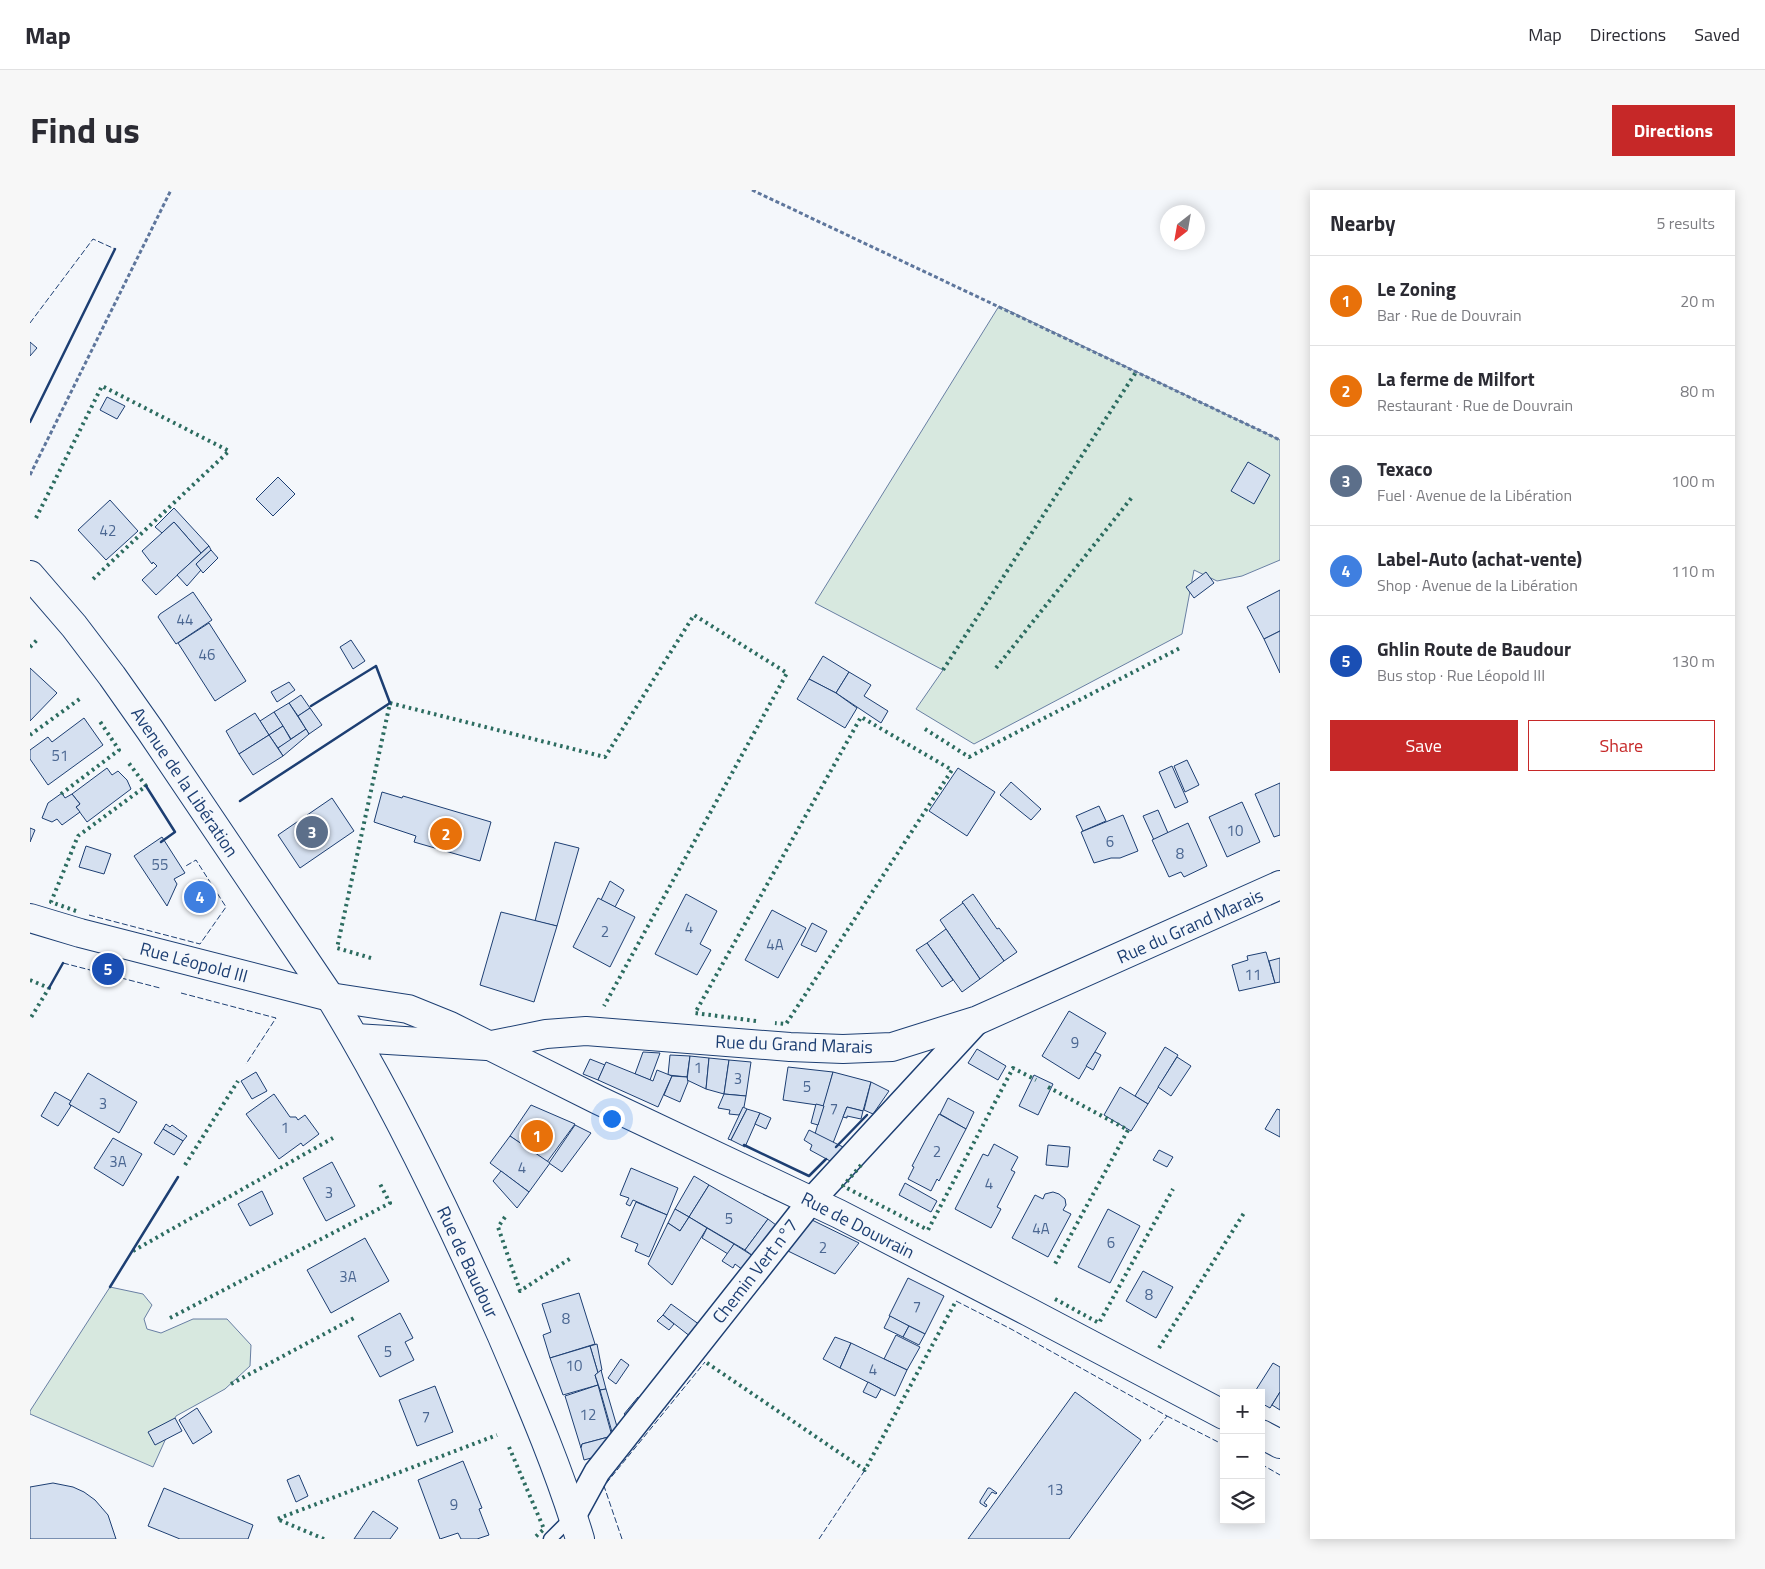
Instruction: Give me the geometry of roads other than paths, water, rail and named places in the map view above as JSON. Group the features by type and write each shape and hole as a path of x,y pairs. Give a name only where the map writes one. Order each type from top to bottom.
{"main road":[{"name":"Avenue de la Libération","path":"30,575 74,626 134,706 330,997"},
{"name":"Rue du Grand Marais","path":"487,1046 546,1034 586,1031 790,1047 843,1049 892,1047 978,1020 1280,886"},
{"name":"Rue Léopold III","path":"30,918 80,933 330,997"},
{"name":"Rue de Baudour","path":"330,997 355,1038 469,1260 550,1450 576,1528"},
{"name":"Rue de Douvrain","path":"330,997 408,1009 450,1026 487,1046 811,1200 1220,1413"},
{"name":"Rue de Douvrain","path":"355,1038 487,1046"},
{"path":"1265,1436 1280,1444"}],"street":[{"name":"Chemin Vert n°7","path":"576,1528 597,1472 811,1200 978,1020"}],"lane":[{"path":"550,1539 576,1528"}],"place":[{"name":"Texaco","path":"312,832"},
{"name":"La ferme de Milfort","path":"446,834"},
{"name":"Label-Auto (achat-vente)","path":"200,897"},
{"name":"Ghlin Route de Baudour","path":"108,969"},
{"name":"Le Zoning","path":"537,1136"}]}
